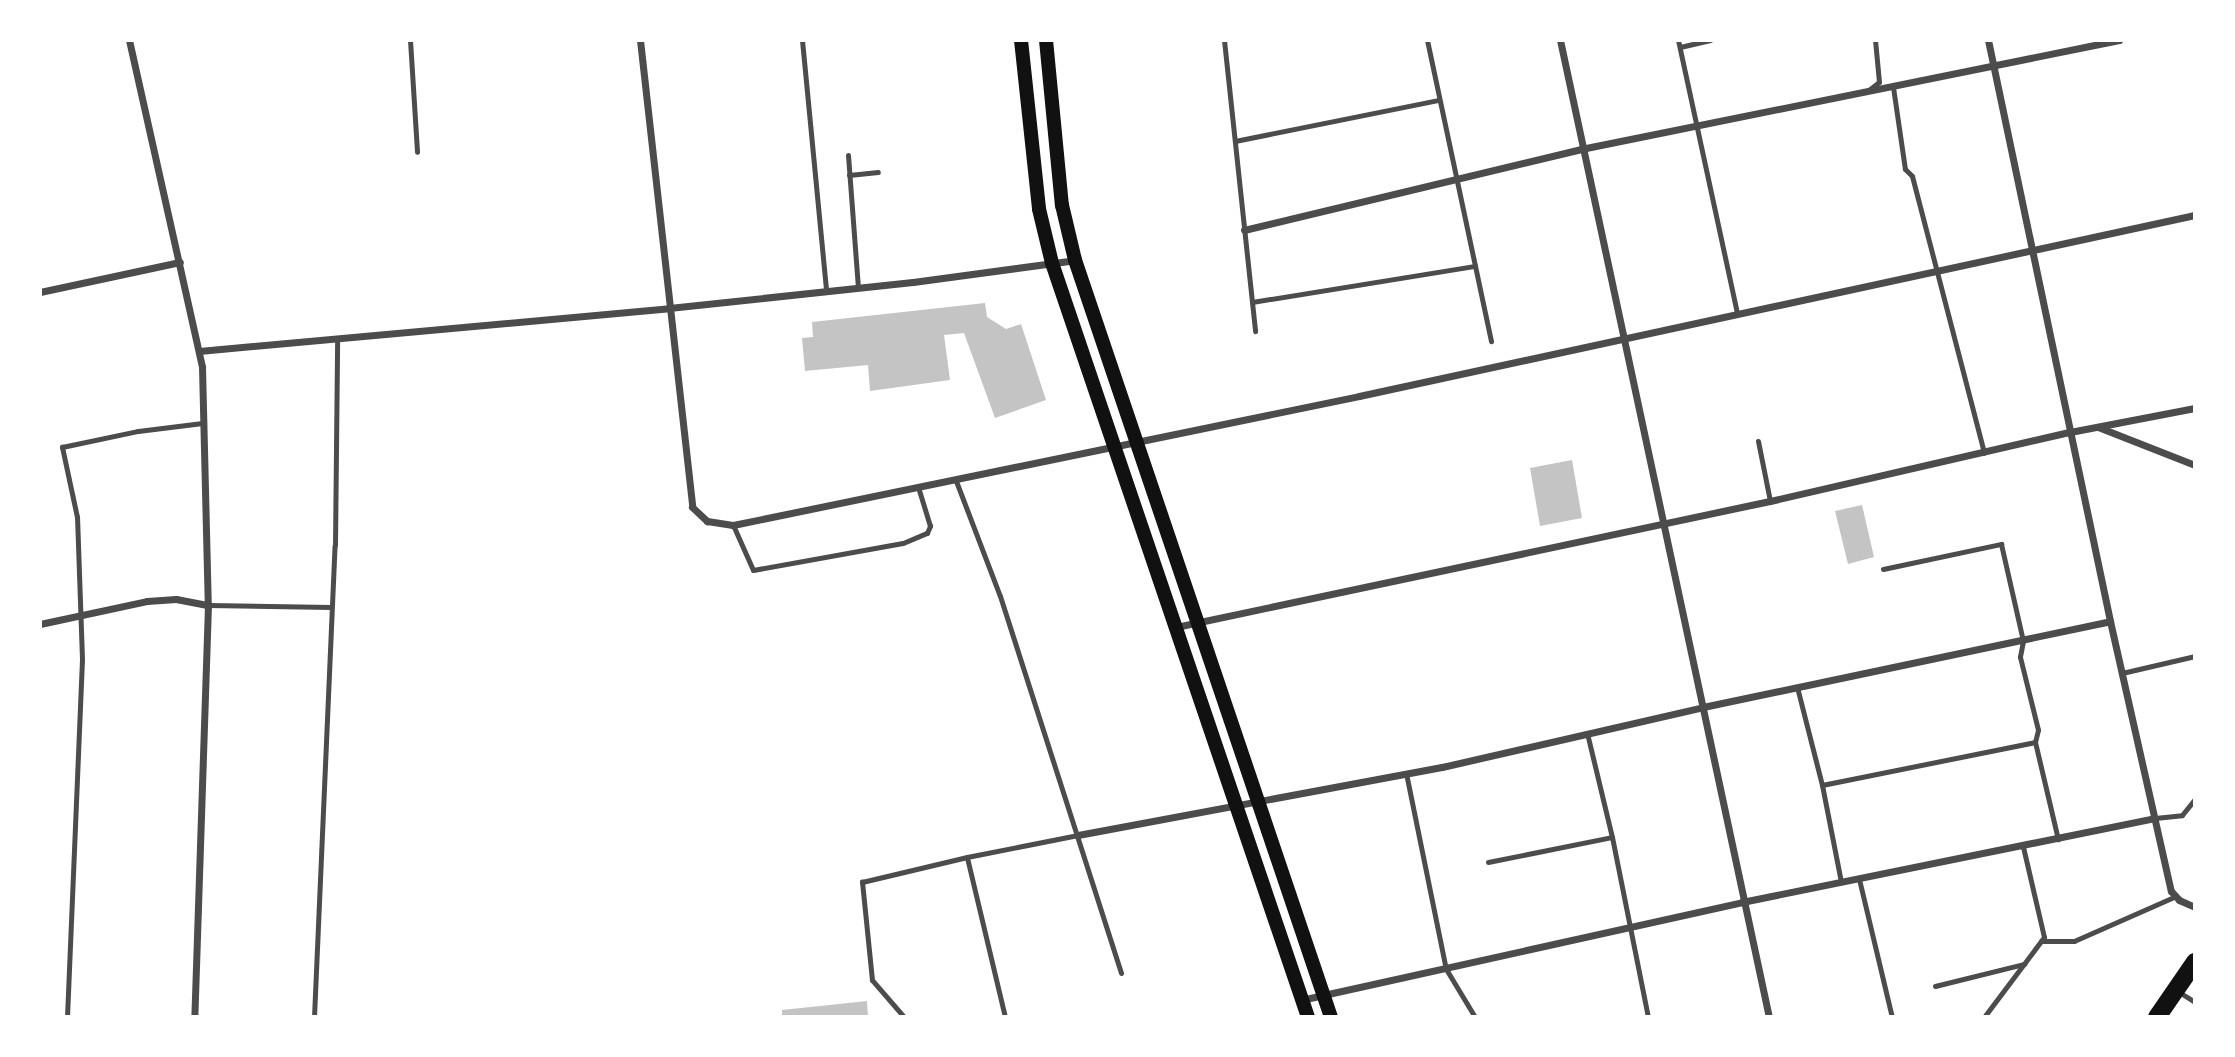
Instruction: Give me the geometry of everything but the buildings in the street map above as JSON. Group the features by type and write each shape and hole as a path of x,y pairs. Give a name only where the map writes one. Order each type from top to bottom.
{"main road":[{"path":"1021,40 1040,209 1052,263 1308,1017"},
{"path":"1046,40 1062,205 1074,260 1331,1017"},
{"path":"2157,1017 2195,962"}],"street":[{"path":"129,40 200,351 208,605 202,704 194,1017"},
{"path":"640,40 692,507 707,522 733,524 919,489 2195,215"},
{"path":"1560,40 1581,149 1665,523 1742,902 1769,1017"},
{"path":"1988,40 2110,621 2171,891 2195,907"},
{"path":"1244,230 1696,124 2119,40"},
{"path":"200,351 669,308 858,288 1074,260"},
{"path":"40,292 180,262"},
{"path":"1176,627 1770,501 2070,432 2195,408"},
{"path":"2098,427 2195,465"},
{"path":"40,624 79,618 147,601 176,600 208,605"},
{"path":"1078,835 1406,774 1703,707 2110,621"},
{"path":"1301,1000 1742,902 2023,847 2155,818"}],"lane":[{"path":"410,40 417,152"},
{"path":"802,40 826,291"},
{"path":"1224,40 1255,331"},
{"path":"1427,40 1491,341"},
{"path":"1710,40 1679,43 1737,312"},
{"path":"1867,91 1879,82 1875,40"},
{"path":"1893,87 1905,169 1912,176 1984,453"},
{"path":"1235,141 1439,100"},
{"path":"848,155 858,288"},
{"path":"849,176 878,172"},
{"path":"1252,302 1475,266"},
{"path":"314,1017 338,453 337,339"},
{"path":"67,1017 80,725 77,517 62,447 138,431 203,423"},
{"path":"1758,441 1770,501"},
{"path":"956,481 1000,596 1121,973"},
{"path":"733,524 753,570 903,543 927,533 930,526 919,489"},
{"path":"1883,569 2001,544 2023,640 2020,657 2038,730 2035,742 2058,839"},
{"path":"208,605 331,607"},
{"path":"2122,673 2195,656"},
{"path":"1797,687 1822,785 1841,882"},
{"path":"1587,733 1612,837 1647,1017"},
{"path":"1822,785 2035,742"},
{"path":"1406,774 1446,969 1475,1017"},
{"path":"2155,818 2182,815 2195,799"},
{"path":"904,1017 872,980 862,883 967,857 1078,835"},
{"path":"1488,863 1612,837"},
{"path":"1984,1017 2044,937 2023,847"},
{"path":"967,857 1005,1017"},
{"path":"1859,879 1892,1017"},
{"path":"2041,941 2074,941 2176,896"},
{"path":"1935,986 2024,964"},
{"path":"2175,990 2195,1002"}]}
